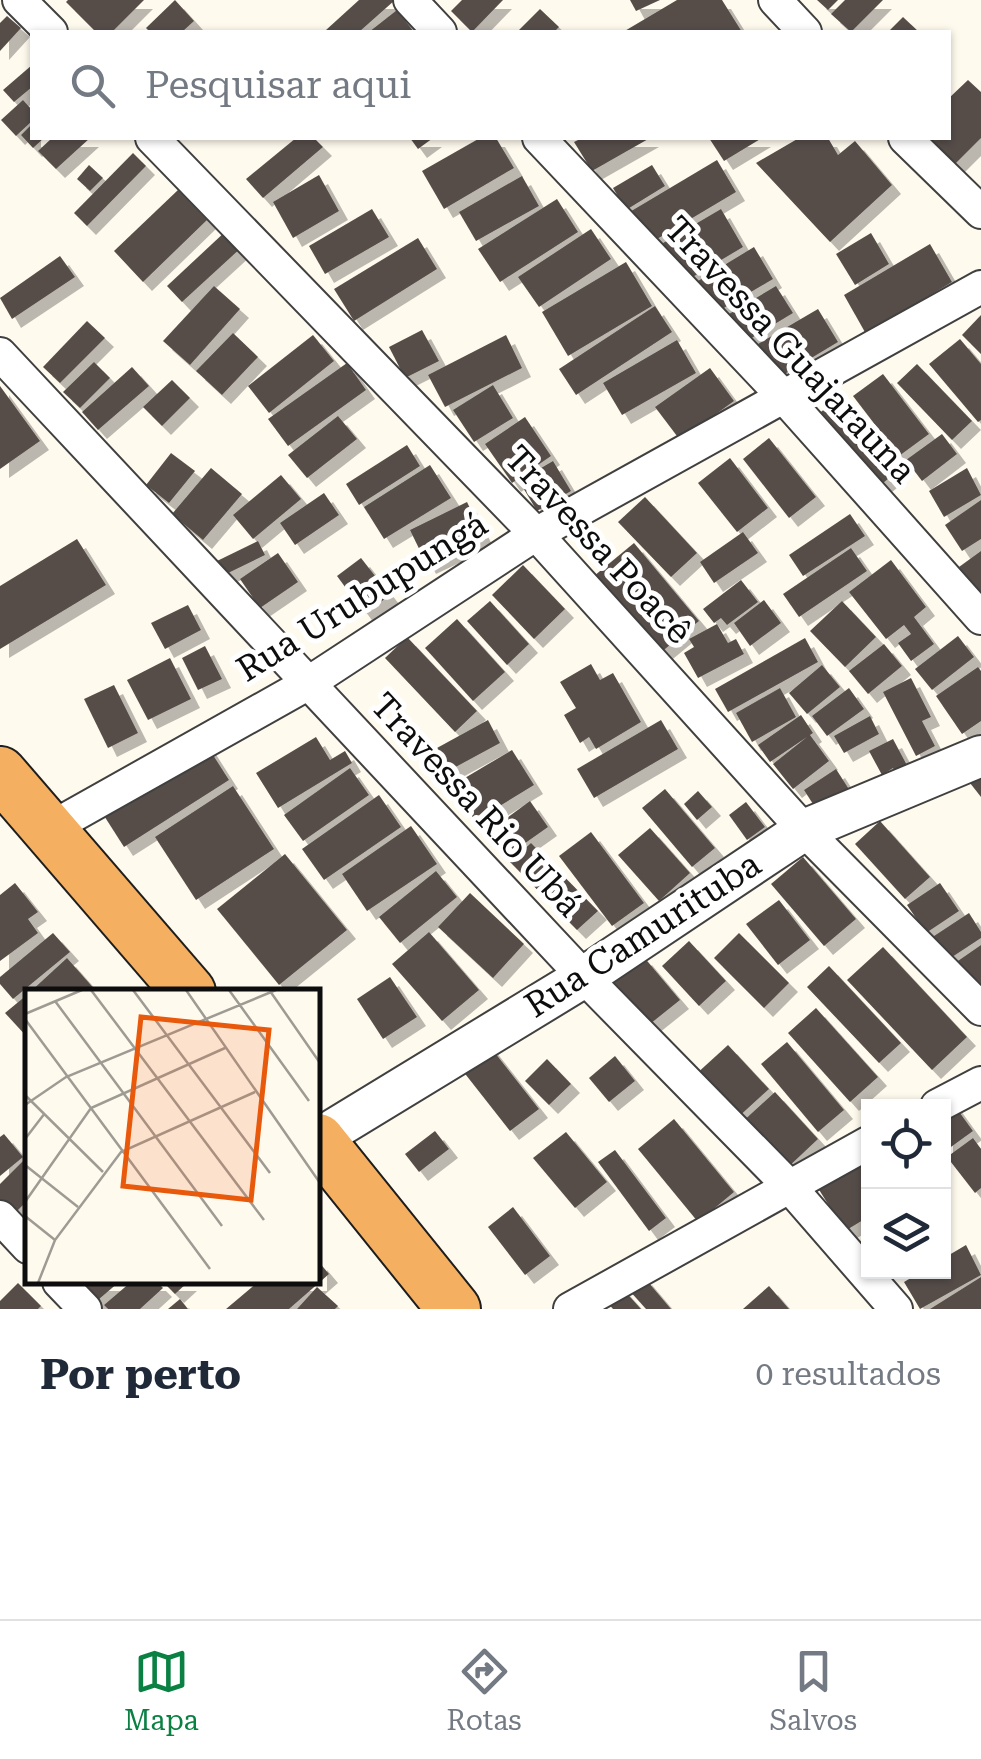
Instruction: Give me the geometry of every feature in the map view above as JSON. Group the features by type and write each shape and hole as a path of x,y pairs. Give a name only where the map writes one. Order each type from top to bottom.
{"highway":[{"path":"0,773 186,989"},
{"path":"320,1142 454,1309"}],"street":[{"path":"19,0 49,30"},
{"path":"410,0 438,30"},
{"path":"775,0 803,30"},
{"name":"Travessa Poacê","path":"154,140 536,534 804,830 981,1008"},
{"name":"Travessa Guajarauna","path":"540,140 784,397 981,618"},
{"path":"907,140 981,212"},
{"name":"Rua Urubupungá","path":"49,830 306,684 536,534 981,287"},
{"name":"Travessa Rio Ubá","path":"0,354 306,684 789,1186 896,1309"},
{"name":"Rua Camurituba","path":"320,1139 584,977 804,830 981,756"},
{"path":"950,1099 981,1083"},
{"path":"570,1309 861,1148"},
{"path":"0,1217 25,1244"},
{"path":"62,1284 85,1309"}],"building":[{"path":"144,0 114,30 94,30 66,2"},
{"path":"175,0 194,21 184,30 146,28"},
{"path":"359,0 395,0 361,30 326,30"},
{"path":"462,0 503,0 474,30 451,11"},
{"path":"630,0 660,0 636,11"},
{"path":"677,0 722,0 741,30 626,30"},
{"path":"817,0 838,0 828,10"},
{"path":"845,0 883,0 853,30 831,14"},
{"path":"540,9 559,27 556,30 519,30"},
{"path":"397,10 412,30 372,30"},
{"path":"7,16 21,28 0,51 0,23"},
{"path":"903,17 917,30 890,30"},
{"path":"30,67 30,89 14,102 3,90"},
{"path":"968,80 981,92 981,138 955,164 929,140 951,140 951,96"},
{"path":"23,100 30,108 30,123 16,136 1,120"},
{"path":"30,126 30,140 42,140 33,148 21,135"},
{"path":"50,140 88,140 56,169 38,151"},
{"path":"294,140 316,140 323,147 263,198 246,179"},
{"path":"411,140 430,140 418,149"},
{"path":"476,140 497,140 514,168 444,209 422,171"},
{"path":"578,140 646,140 592,171 574,142"},
{"path":"710,140 759,140 724,161"},
{"path":"796,140 829,140 838,155 855,141 892,185 830,242 756,163"},
{"path":"133,153 146,166 87,226 74,213"},
{"path":"717,160 736,192 647,245 628,213"},
{"path":"89,165 103,178 90,191 77,179"},
{"path":"652,165 665,186 626,210 613,188"},
{"path":"319,175 339,211 293,238 273,202"},
{"path":"522,176 539,206 476,241 459,212"},
{"path":"178,190 207,220 143,282 114,251"},
{"path":"557,199 578,232 500,282 478,249"},
{"path":"372,209 389,237 325,274 309,246"},
{"path":"721,209 743,247 681,284 658,246"},
{"path":"591,229 611,259 539,307 518,277"},
{"path":"227,230 242,247 182,302 167,286"},
{"path":"871,233 889,264 855,285 836,254"},
{"path":"418,238 437,269 354,321 334,289"},
{"path":"930,244 952,282 866,334 844,295"},
{"path":"754,247 773,279 712,315 693,284"},
{"path":"60,256 75,277 12,319 0,298"},
{"path":"626,262 652,306 568,356 542,312"},
{"path":"214,286 240,309 190,365 163,341"},
{"path":"776,286 793,313 740,345 724,317"},
{"path":"655,306 672,332 576,395 559,369"},
{"path":"818,309 838,342 778,378 758,344"},
{"path":"981,315 981,354 962,335"},
{"path":"87,321 105,338 60,383 43,367"},
{"path":"422,330 439,361 405,378 389,347"},
{"path":"233,333 258,357 222,395 196,371"},
{"path":"313,335 334,361 269,413 248,386"},
{"path":"506,335 522,368 445,407 428,375"},
{"path":"960,339 981,364 978,422 929,364"},
{"path":"677,340 696,373 622,415 603,383"},
{"path":"94,362 110,378 80,408 63,392"},
{"path":"347,363 366,390 288,446 268,419"},
{"path":"917,364 972,421 952,440 897,383"},
{"path":"132,367 149,386 98,430 82,412"},
{"path":"710,368 734,401 680,440 655,407"},
{"path":"883,374 929,434 899,456 853,396"},
{"path":"172,380 190,398 162,426 143,407"},
{"path":"493,385 513,418 474,442 453,410"},
{"path":"0,386 40,441 0,469"},
{"path":"843,394 904,466 872,492 811,420"},
{"path":"338,416 357,439 307,478 288,455"},
{"path":"525,417 551,456 512,483 485,444"},
{"path":"942,434 957,454 922,481 906,460"},
{"path":"769,438 816,497 789,518 743,459"},
{"path":"407,445 420,466 359,505 346,484"},
{"path":"171,453 195,471 169,503 146,485"},
{"path":"730,458 768,508 737,532 698,483"},
{"path":"553,461 571,491 537,511 519,481"},
{"path":"430,465 451,498 384,539 364,507"},
{"path":"211,468 242,494 203,540 172,514"},
{"path":"967,468 981,495 944,517 929,491"},
{"path":"281,475 301,499 253,539 233,515"},
{"path":"324,493 339,515 295,545 280,523"},
{"path":"645,497 697,553 671,577 618,522"},
{"path":"981,500 981,539 962,551 945,525"},
{"path":"467,502 484,538 427,565 410,530"},
{"path":"850,514 865,536 803,576 789,555"},
{"path":"743,532 758,553 714,583 700,562"},
{"path":"77,539 106,585 0,649 0,586"},
{"path":"258,541 265,555 224,575 217,561"},
{"path":"634,543 699,621 659,654 594,576"},
{"path":"851,548 867,571 799,617 783,594"},
{"path":"981,551 981,597 959,567"},
{"path":"278,553 298,582 260,608 240,579"},
{"path":"361,558 390,595 365,614 337,576"},
{"path":"891,560 926,607 914,617 934,644 911,661 898,643 911,634 904,625 886,639 849,592"},
{"path":"523,565 565,609 534,639 492,595"},
{"path":"741,580 758,602 727,625 721,618 714,623 703,609"},
{"path":"764,600 781,623 750,646 734,623"},
{"path":"490,601 529,644 507,665 467,621"},
{"path":"842,601 876,637 845,667 810,631"},
{"path":"188,605 201,630 165,649 151,623"},
{"path":"457,619 505,672 473,701 425,648"},
{"path":"717,624 728,643 736,639 744,654 698,678 684,653 694,647 689,639"},
{"path":"958,636 974,657 932,690 915,669"},
{"path":"407,637 477,711 455,732 385,658"},
{"path":"805,638 818,662 728,712 715,689"},
{"path":"884,644 902,666 868,694 849,671"},
{"path":"205,646 222,679 198,690 182,658"},
{"path":"170,658 191,699 148,720 127,680"},
{"path":"591,664 600,680 613,673 641,722 596,749 589,737 580,743 564,715 576,708 560,682"},
{"path":"822,665 840,687 807,714 789,693"},
{"path":"978,667 981,721 962,734 936,696"},
{"path":"911,678 931,717 922,721 935,746 916,756 883,692"},
{"path":"114,685 138,733 108,748 84,699"},
{"path":"780,688 796,717 752,742 736,713"},
{"path":"849,688 864,709 827,736 812,716"},
{"path":"801,715 829,761 793,789 773,764 807,737 770,762 758,745"},
{"path":"870,716 879,734 844,753 834,736"},
{"path":"488,720 500,743 439,776 426,754"},
{"path":"661,720 678,749 594,798 577,769"},
{"path":"316,737 330,760 345,751 352,763 278,808 256,773"},
{"path":"893,739 910,771 898,777 893,768 882,775 869,751"},
{"path":"206,744 229,780 124,847 101,811"},
{"path":"512,750 534,785 475,821 453,785"},
{"path":"350,768 369,795 303,841 284,815"},
{"path":"836,769 852,794 820,815 804,790"},
{"path":"981,774 981,797 970,783"},
{"path":"233,786 274,849 196,900 155,837"},
{"path":"665,789 715,848 692,867 642,808"},
{"path":"698,791 712,807 697,820 684,804"},
{"path":"379,795 401,827 324,880 302,849"},
{"path":"530,801 548,827 514,851 496,826"},
{"path":"746,802 765,827 747,840 729,815"},
{"path":"880,821 930,877 905,899 855,844"},
{"path":"411,826 437,864 367,911 342,874"},
{"path":"650,828 690,873 659,901 618,855"},
{"path":"591,832 644,903 612,926 559,856"},
{"path":"531,843 598,911 577,930 510,862"},
{"path":"285,854 347,930 279,985 217,909"},
{"path":"803,857 856,919 824,946 771,884"},
{"path":"436,871 457,897 400,943 379,917"},
{"path":"15,883 38,912 28,919 38,933 0,961 0,895"},
{"path":"940,883 959,911 926,933 907,905"},
{"path":"470,893 524,944 493,978 438,927"},
{"path":"779,900 810,940 778,965 746,924"},
{"path":"969,913 981,938 946,961 931,938"},
{"path":"429,932 479,990 442,1021 392,964"},
{"path":"53,933 70,952 13,999 0,984 0,977"},
{"path":"739,933 789,983 764,1008 714,958"},
{"path":"689,941 726,981 699,1006 662,966"},
{"path":"981,945 981,1001 955,963"},
{"path":"883,947 967,1037 932,1070 847,980"},
{"path":"643,956 680,1000 645,1028 609,984"},
{"path":"67,958 94,989 33,989"},
{"path":"829,966 901,1043 879,1063 807,987"},
{"path":"390,977 417,1017 383,1039 357,999"},
{"path":"25,996 25,1035 5,1013"},
{"path":"816,1008 878,1077 850,1102 788,1033"},
{"path":"484,1039 539,1109 510,1131 455,1061"},
{"path":"787,1042 844,1110 818,1132 761,1064"},
{"path":"728,1045 769,1089 735,1120 694,1076"},
{"path":"615,1056 635,1081 609,1102 589,1078"},
{"path":"547,1059 571,1084 549,1105 525,1081"},
{"path":"775,1092 818,1139 784,1171 741,1123"},
{"path":"951,1103 973,1131 951,1147"},
{"path":"674,1119 734,1192 698,1222 638,1149"},
{"path":"435,1131 449,1149 419,1172 405,1154"},
{"path":"566,1132 607,1182 575,1208 533,1158"},
{"path":"4,1134 23,1157 0,1176 0,1137"},
{"path":"973,1138 981,1149 981,1188 975,1193 951,1162 951,1154"},
{"path":"615,1150 666,1218 649,1231 598,1162"},
{"path":"861,1157 861,1221 845,1231 816,1185"},
{"path":"25,1159 25,1203 13,1215 0,1202 0,1184"},
{"path":"513,1207 550,1256 525,1275 488,1227"},
{"path":"966,1245 981,1275 920,1309 904,1282 951,1279 951,1254"},
{"path":"320,1263 329,1274 320,1282"},
{"path":"643,1276 671,1309 646,1309 628,1289"},
{"path":"981,1277 981,1309 930,1309"},
{"path":"18,1283 41,1306 38,1309 0,1309 0,1301"},
{"path":"72,1284 117,1284 91,1306"},
{"path":"129,1284 159,1284 163,1288 140,1309 108,1309 104,1305"},
{"path":"165,1284 186,1284 175,1294"},
{"path":"256,1284 318,1284 289,1309 226,1309"},
{"path":"769,1286 789,1309 743,1309"},
{"path":"317,1287 338,1306 297,1309"},
{"path":"621,1287 641,1309 613,1309 606,1301"},
{"path":"180,1299 188,1309 168,1309"}]}
